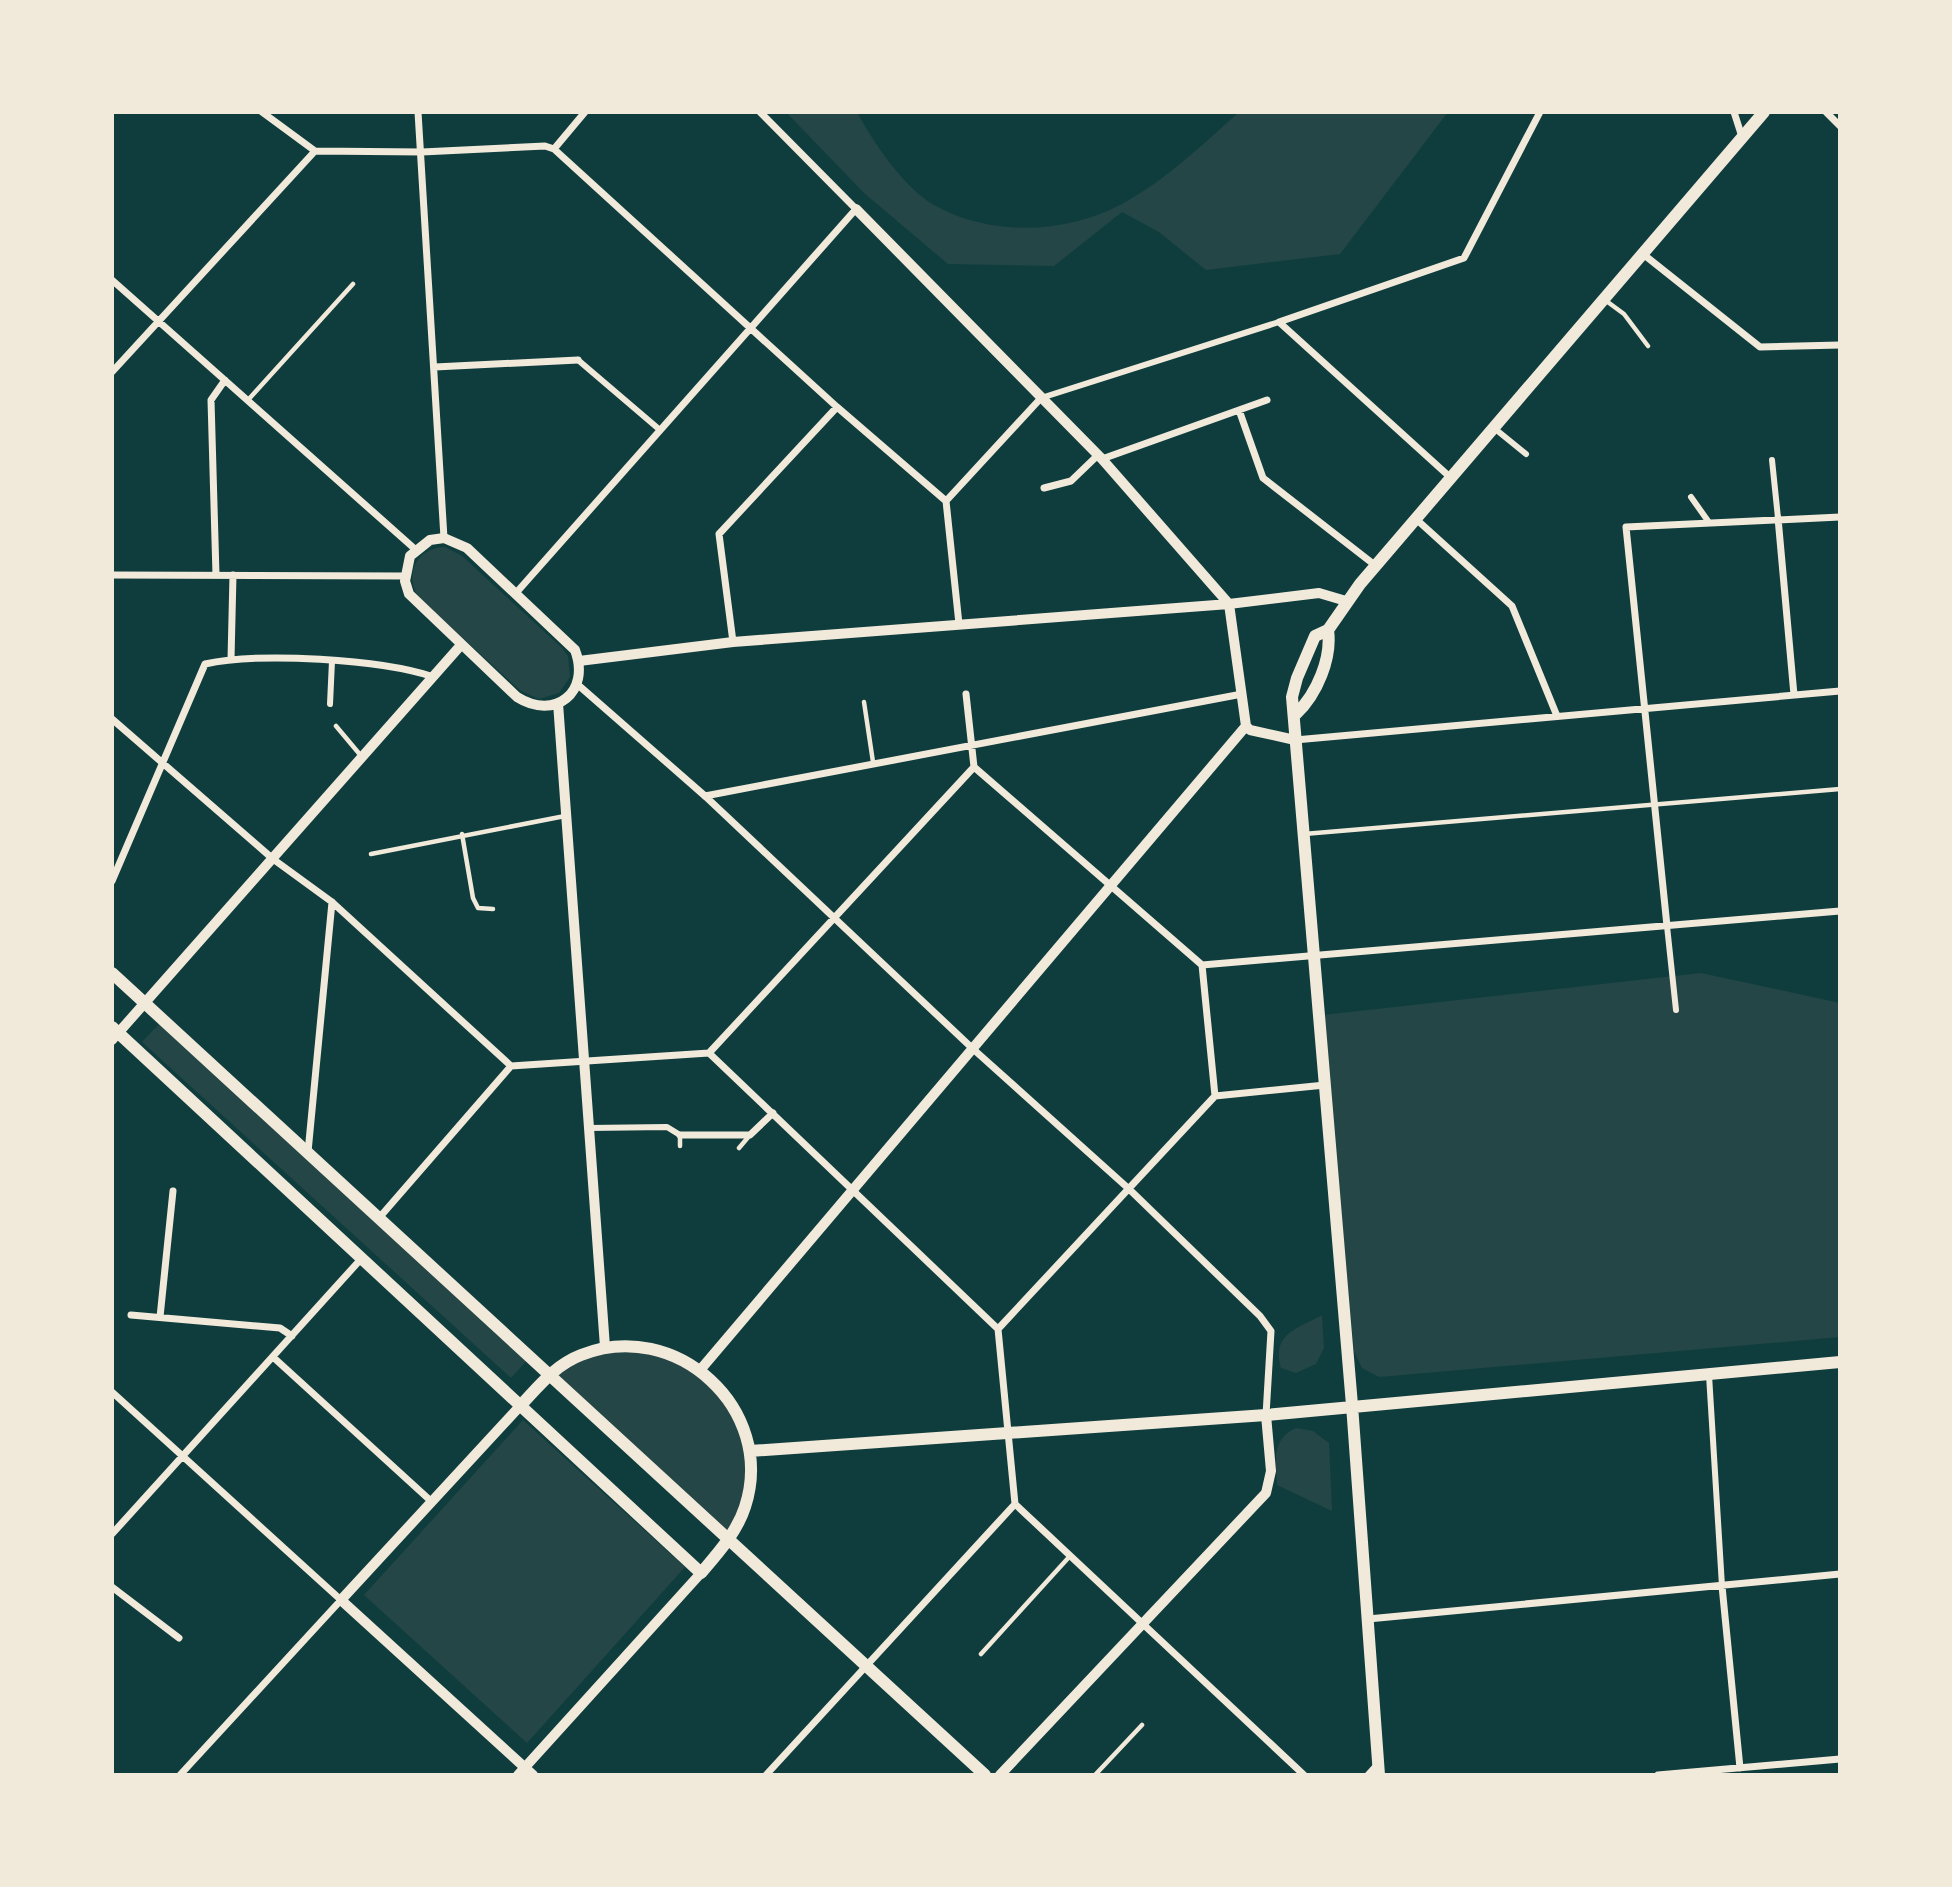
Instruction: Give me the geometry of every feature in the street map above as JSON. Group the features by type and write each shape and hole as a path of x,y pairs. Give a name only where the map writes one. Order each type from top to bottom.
{"main road":[{"path":"1379,1769 1352,1405 1295,740 1296,714 1292,697 1315,636 1328,630 1346,601 1765,112"},
{"path":"1296,714 1310,701 1327,657 1330,648 1328,630"},
{"path":"112,974 985,1775"},
{"path":"114,1034 701,1573 729,1540 745,1507 751,1478 750,1451 740,1418 724,1392 701,1369 674,1354 642,1346 605,1348 571,1359 549,1374 520,1406"},
{"path":"750,1451 1266,1415 1840,1362"}],"street":[{"path":"262,112 315,151 422,152 545,146 554,149 837,407 946,501 959,624"},
{"path":"418,112 444,538"},
{"path":"554,149 585,112"},
{"path":"760,112 1100,457 1229,604 1246,726 1251,730 1295,740 1840,691"},
{"path":"946,501 1041,398 1279,322 1464,258 1540,112"},
{"path":"1734,112 1742,138"},
{"path":"1826,112 1840,126"},
{"path":"112,372 315,151"},
{"path":"516,593 856,209"},
{"path":"1643,254 1760,347 1840,345"},
{"path":"112,280 416,550"},
{"path":"1279,322 1451,478"},
{"path":"435,367 578,359 660,430"},
{"path":"216,575 211,400 225,380"},
{"path":"1044,488 1071,481 1100,457 1267,400"},
{"path":"733,642 719,534 837,407"},
{"path":"1239,410 1263,478 1376,566"},
{"path":"1494,428 1525,454"},
{"path":"1772,460 1794,695"},
{"path":"1691,496 1709,521"},
{"path":"1676,1010 1626,527 1709,521 1840,517"},
{"path":"1416,519 1512,606 1557,716"},
{"path":"444,538 467,548 568,640 579,661 577,684 571,694 558,703 538,706 527,703 416,604 409,594 405,576 410,556 430,540 444,538"},
{"path":"112,575 405,576"},
{"path":"231,659 233,575"},
{"path":"579,661 733,642 1229,604 1319,593 1346,601"},
{"path":"114,1034 145,1004 461,645"},
{"path":"112,881 205,664 231,659 332,661 405,667 434,677"},
{"path":"330,704 332,661"},
{"path":"577,684 705,796 972,1048 1129,1189 1268,1324 1271,1331 1266,1415 1271,1471 1266,1493 1000,1775"},
{"path":"966,694 974,767 1202,965 1215,1096"},
{"path":"705,796 971,743 1242,694"},
{"path":"558,703 605,1348"},
{"path":"112,719 273,859 332,902 511,1066 709,1053 974,767"},
{"path":"701,1369 1246,726"},
{"path":"308,1153 332,902"},
{"path":"1202,965 1840,911"},
{"path":"709,1053 998,1329 1015,1504 1304,1775"},
{"path":"379,1218 511,1066"},
{"path":"998,1329 1215,1096 1325,1085"},
{"path":"589,1128 667,1127 680,1135 750,1135 773,1114"},
{"path":"160,1317 173,1191"},
{"path":"112,1534 362,1259"},
{"path":"131,1315 280,1328 292,1336"},
{"path":"273,1357 432,1502"},
{"path":"1709,1373 1722,1586 1740,1768"},
{"path":"112,1392 341,1600 525,1773 701,1573"},
{"path":"180,1775 520,1406"},
{"path":"766,1775 1015,1504"},
{"path":"1367,1619 1840,1574"},
{"path":"112,1587 179,1638"},
{"path":"1658,1775 1840,1759"},
{"path":"1368,1775 1379,1769"}],"lane":[{"path":"248,400 353,284"},
{"path":"1604,299 1624,314 1648,346"},
{"path":"864,702 873,762"},
{"path":"335,726 363,757"},
{"path":"1303,834 1840,789"},
{"path":"371,854 462,834 566,816"},
{"path":"462,834 473,898 478,908 493,909"},
{"path":"680,1135 680,1146"},
{"path":"739,1148 750,1135"},
{"path":"981,1654 1070,1556"},
{"path":"1095,1775 1142,1725"}],"shaded area":[{"path":"786,112 857,112 880,150 901,176 934,205 979,223 1028,228 1077,221 1122,204 1169,173 1239,112 1448,112 1340,254 1206,270 1159,232 1122,212 1054,266 948,264 864,193"},
{"path":"445,547 462,556 562,648 568,656 570,677 559,693 539,699 521,691 420,599 413,581 415,564 426,552"},
{"path":"1701,973 1840,1003 1840,1337 1379,1377 1362,1368 1354,1351 1323,1015"},
{"path":"161,1022 530,1357 511,1378 142,1042"},
{"path":"1322,1315 1324,1348 1316,1364 1296,1373 1281,1368 1279,1357 1283,1340 1295,1329"},
{"path":"619,1345 701,1369 740,1418 751,1478 729,1540 549,1374"},
{"path":"523,1420 685,1567 527,1743 364,1595"},
{"path":"1296,1428 1313,1431 1329,1443 1332,1511 1277,1485 1276,1460 1279,1445 1282,1438"}]}
